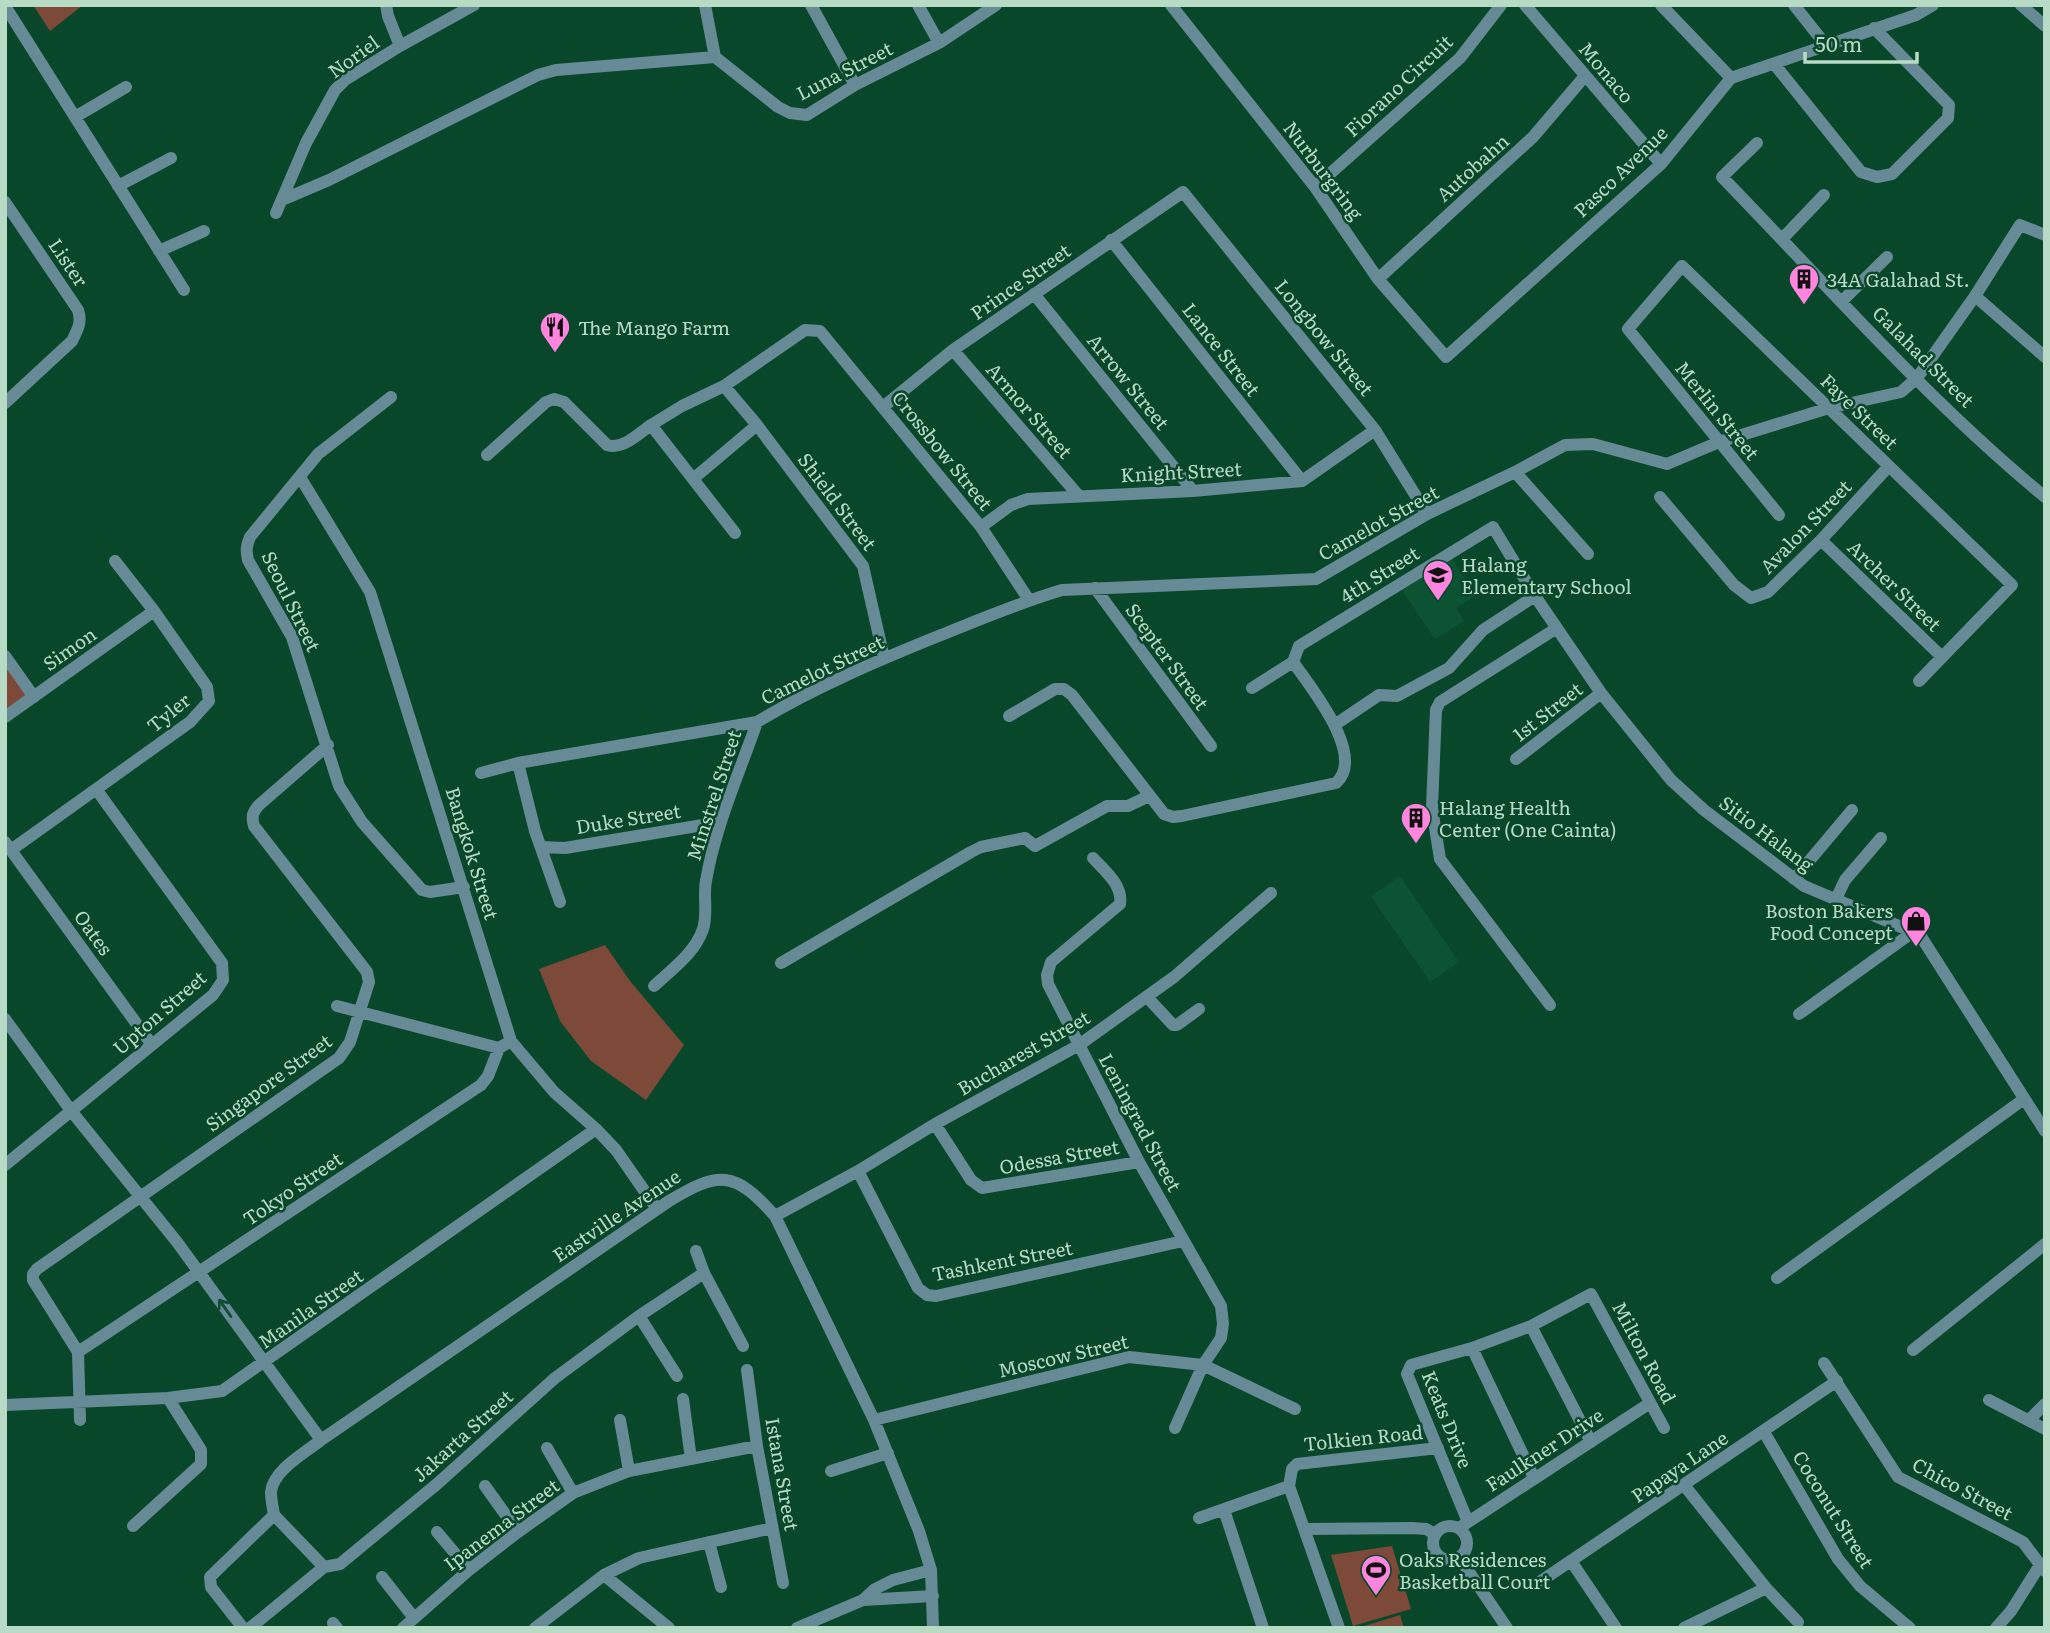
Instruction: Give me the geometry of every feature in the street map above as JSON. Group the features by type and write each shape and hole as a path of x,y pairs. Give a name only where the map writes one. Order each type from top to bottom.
{"street":[{"path":"386,5 400,46"},
{"name":"Noriel","path":"276,213 306,143 335,90 345,80 400,46 474,5"},
{"path":"282,200 329,180 538,75 556,70 715,57 705,5"},
{"path":"811,5 855,85"},
{"path":"918,5 939,43"},
{"name":"Luna Street","path":"715,57 778,107 790,113 807,115 855,85 939,43 996,5"},
{"name":"Nurburgring","path":"1171,5 1315,187 1378,279 1446,357"},
{"name":"Fiorano Circuit","path":"1315,187 1460,58 1501,5"},
{"name":"Monaco","path":"1525,5 1661,164"},
{"path":"1661,5 1731,78 1916,15 1933,5"},
{"path":"1794,5 1825,44"},
{"path":"2021,5 2045,26"},
{"path":"5,6 184,290"},
{"path":"1775,65 1861,172 1877,177 1892,174 1948,118 1949,105 1874,28"},
{"name":"Autobahn","path":"1378,279 1533,137 1585,76"},
{"name":"Pasco Avenue","path":"1446,357 1661,164 1731,78"},
{"path":"75,117 125,87"},
{"name":"Galahad Street","path":"1758,143 1723,177 1917,378 2000,460 2045,497"},
{"path":"118,186 171,158"},
{"name":"Prince Street","path":"883,407 953,350 1183,192"},
{"name":"Longbow Street","path":"1183,192 1375,430 1427,514"},
{"path":"1782,239 1824,195"},
{"name":"Lister","path":"5,202 78,310 80,318 72,341 5,403"},
{"name":"Camelot Street","path":"481,773 518,763 757,722 884,658 1029,600 1062,590 1316,579 1427,514 1516,472 1565,444 1592,444 1667,464 1719,442 1829,408 1901,392 1917,378 1975,296 2020,225 2045,235"},
{"path":"159,251 204,230"},
{"name":"Lance Street","path":"1111,240 1302,481"},
{"path":"1842,301 1887,257"},
{"name":"Faye Street","path":"1628,329 1682,266 2012,585 1942,657"},
{"name":"Arrow Street","path":"1034,294 1193,491"},
{"path":"1975,296 2045,357"},
{"name":"Merlin Street","path":"1628,329 1779,515"},
{"name":"Crossbow Street","path":"724,386 804,330 820,331 981,527 1029,600"},
{"name":"Armor Street","path":"953,350 1078,495"},
{"path":"487,455 546,402 554,399 564,402 607,444 620,446 681,406 724,386"},
{"name":"Shield Street","path":"724,386 757,425 863,566 884,658"},
{"name":"Seoul Street","path":"391,397 318,454 250,537 246,552 292,637 339,786 349,804 415,885 430,892 464,887"},
{"path":"651,425 735,533"},
{"path":"693,479 757,425"},
{"name":"Knight Street","path":"981,527 1012,505 1028,499 1193,491 1302,481 1375,430"},
{"name":"Avalon Street","path":"1660,497 1734,585 1752,598 1768,592 1821,540 1889,466"},
{"path":"1516,472 1588,554"},
{"name":"Bangkok Street","path":"300,477 370,592 464,887 505,1044 617,1150 657,1209"},
{"name":"Sitio Halang","path":"1493,527 1535,596 1601,693 1671,780 1704,810 1804,886 1920,935 2045,1131"},
{"name":"4th Street","path":"1252,688 1293,662 1299,646 1493,527"},
{"name":"Archer Street","path":"1821,540 1942,657"},
{"name":"Tyler","path":"8,846 96,789 190,722 209,701 207,687 154,611 114,561"},
{"name":"Scepter Street","path":"1095,588 1211,746"},
{"path":"1336,724 1380,695 1397,696 1449,668 1483,630 1535,596"},
{"name":"Simon","path":"5,717 154,611"},
{"path":"1550,1005 1440,859 1432,808 1436,710 1440,702 1557,628"},
{"path":"5,656 34,696"},
{"path":"1919,681 1942,657"},
{"path":"1009,716 1055,689 1063,689 1072,695 1164,814 1173,817 1336,783 1345,773 1336,724 1293,662"},
{"name":"1st Street","path":"1516,759 1601,693"},
{"name":"Minstrel Street","path":"654,986 695,946 704,928 706,882 722,822 757,722"},
{"name":"Singapore Street","path":"80,1420 78,1352 33,1280 33,1274 339,1058 350,1042 369,982 367,972 254,826 252,819 259,805 328,745"},
{"path":"518,763 535,831 560,902"},
{"name":"Upton Street","path":"5,1165 213,995 223,980 222,963 96,789"},
{"path":"781,963 981,847 1025,838 1035,846 1107,806 1128,806 1149,796"},
{"path":"1794,879 1852,810"},
{"name":"Duke Street","path":"541,847 565,848 722,822"},
{"path":"1836,899 1845,880 1881,838"},
{"name":"Oates","path":"8,846 152,1045"},
{"name":"Leningrad Street","path":"1093,858 1116,884 1120,891 1120,904 1051,962 1047,975 1048,984 1139,1162 1223,1313 1221,1338 1203,1365 1175,1428"},
{"name":"Bucharest Street","path":"775,1216 1079,1045 1174,977 1271,893"},
{"path":"1799,1014 1913,932"},
{"path":"1147,997 1173,1025 1199,1009"},
{"path":"337,1006 505,1044"},
{"path":"5,1019 72,1112 200,1273 321,1440"},
{"name":"Tokyo Street","path":"78,1352 481,1085 505,1044"},
{"path":"1777,1278 2024,1099"},
{"name":"Odessa Street","path":"935,1124 971,1180 982,1188 1139,1162"},
{"name":"Manila Street","path":"5,1405 168,1398 222,1391 596,1129"},
{"name":"Tashkent Street","path":"858,1171 918,1288 927,1295 936,1296 1182,1241"},
{"name":"Eastville Avenue","path":"274,1515 271,1495 273,1484 282,1471 321,1440 657,1209 700,1182 716,1179 740,1184 757,1195 775,1216 874,1420 919,1531 930,1570 933,1628"},
{"path":"1913,1350 2045,1244"},
{"path":"696,1251 704,1273 743,1346"},
{"name":"Jakarta Street","path":"250,1628 324,1567 340,1564 437,1484 555,1378 639,1316 704,1273"},
{"name":"Milton Road","path":"1531,1325 1591,1294 1664,1428"},
{"path":"639,1316 677,1376"},
{"path":"1534,1478 1472,1348 1531,1325 1591,1442"},
{"name":"Keats Drive","path":"1464,1525 1438,1448 1407,1374 1411,1365 1472,1348"},
{"name":"Moscow Street","path":"874,1420 1129,1357 1203,1365 1295,1409"},
{"name":"Chico Street","path":"1824,1363 1898,1477 2023,1542 2043,1568"},
{"name":"Istana Street","path":"747,1370 757,1446 783,1583"},
{"name":"Papaya Lane","path":"1541,1581 1837,1381"},
{"path":"133,1526 201,1464 201,1450 168,1398"},
{"path":"683,1399 691,1459"},
{"path":"1989,1400 2045,1429"},
{"name":"Faulkner Drive","path":"1464,1525 1650,1403"},
{"path":"2029,1420 2045,1404"},
{"path":"620,1420 629,1471"},
{"name":"Coconut Street","path":"1764,1432 1838,1559 1860,1586 1910,1628"},
{"name":"Ipanema Street","path":"403,1628 469,1570 573,1493 629,1471 757,1446"},
{"path":"547,1448 573,1493"},
{"name":"Tolkien Road","path":"1289,1486 1293,1467 1297,1464 1438,1448"},
{"path":"831,1471 888,1453"},
{"path":"1685,1485 1766,1588 1798,1622"},
{"path":"485,1486 518,1532"},
{"path":"1199,1518 1289,1486 1339,1628"},
{"path":"1224,1510 1263,1628"},
{"path":"243,1628 211,1587 210,1577 274,1515 324,1567"},
{"path":"1464,1525 1466,1546 1459,1557 1441,1557 1433,1547 1435,1535 1446,1526 1464,1525"},
{"path":"538,1627 604,1575 639,1558 772,1528"},
{"path":"1305,1529 1412,1528 1426,1529 1435,1535"},
{"path":"437,1532 469,1570"},
{"path":"709,1542 720,1587"},
{"path":"1459,1557 1507,1628"},
{"path":"1571,1561 1616,1628"},
{"path":"1996,1628 2043,1568"},
{"path":"863,1600 875,1588 930,1570"},
{"path":"604,1575 669,1628"},
{"path":"382,1577 414,1618"},
{"path":"1684,1628 1766,1588"},
{"path":"797,1628 863,1600 933,1596"}],"shaded area":[{"path":"33,5 83,5 50,31"},
{"name":"Halang Elementary School","path":"1451,557 1476,595 1456,608 1464,621 1435,639 1400,587"},
{"path":"5,664 28,696 5,712"},
{"path":"1400,876 1459,962 1430,982 1371,896"},
{"path":"605,945 630,981 684,1045 646,1100 591,1061 560,1021 539,969"},
{"name":"Oaks Residences Basketball Court","path":"1392,1546 1411,1609 1353,1626 1331,1555"},
{"path":"1400,1615 1404,1628 1358,1628"}],"place":[{"name":"34A Galahad St.","path":"1804,306"},
{"name":"The Mango Farm","path":"555,354"},
{"name":"Halang Elementary School","path":"1438,602"},
{"name":"Halang Health Center (One Cainta)","path":"1416,845"},
{"name":"Boston Bakers Food Concept","path":"1916,948"},
{"name":"Oaks Residences Basketball Court","path":"1376,1597"}]}
